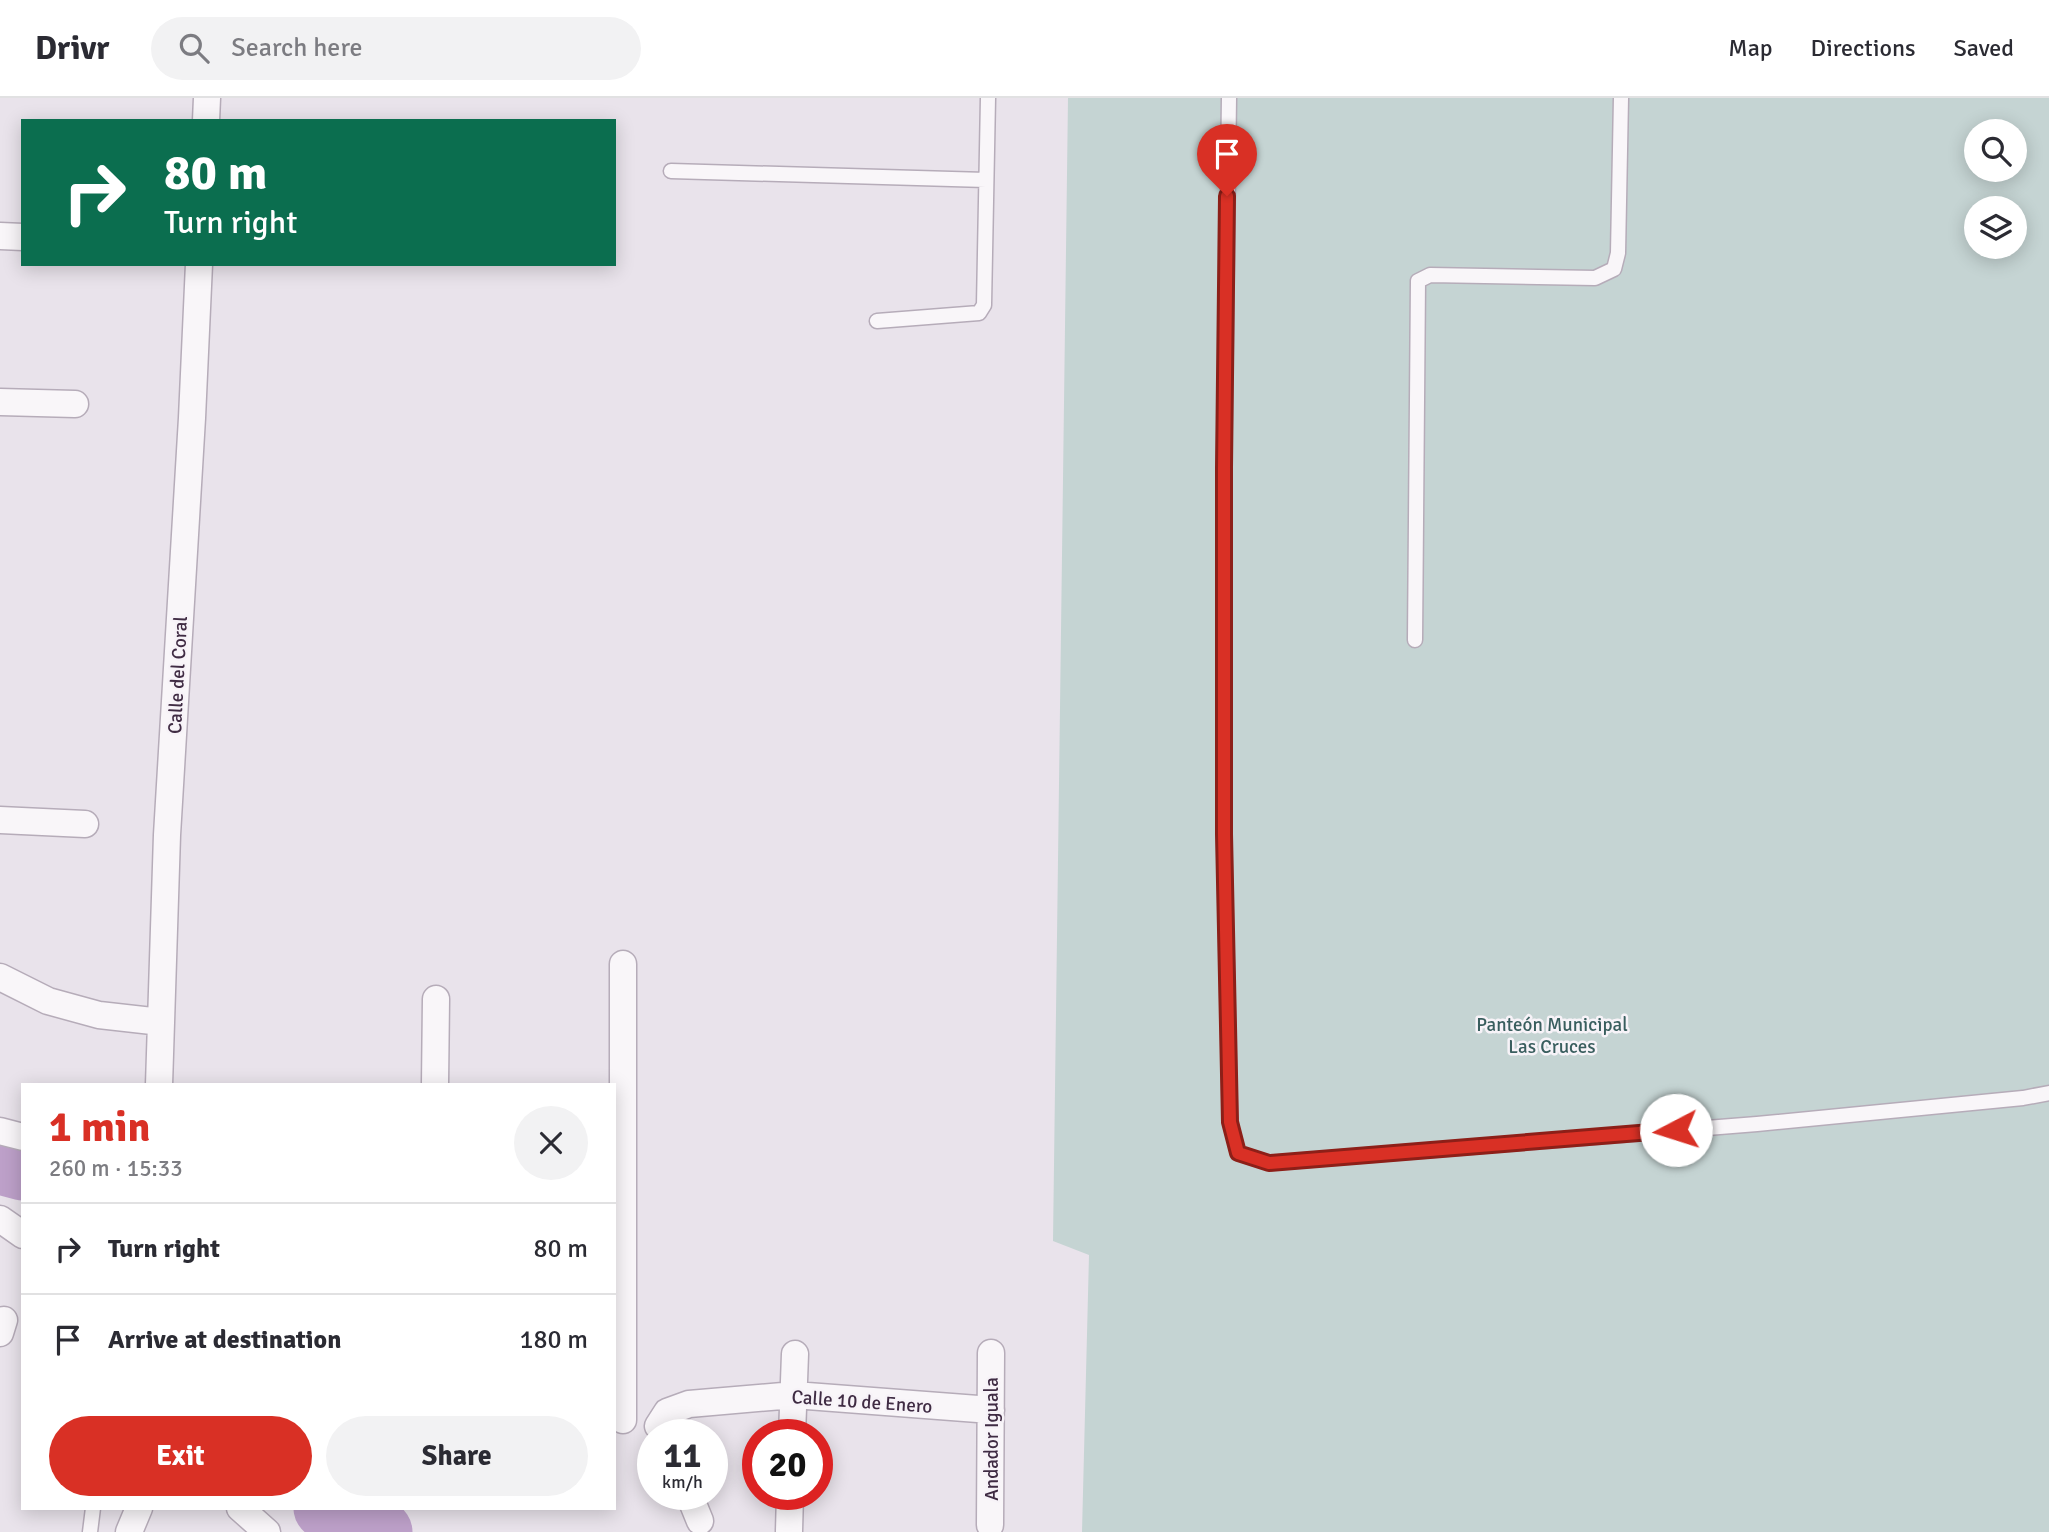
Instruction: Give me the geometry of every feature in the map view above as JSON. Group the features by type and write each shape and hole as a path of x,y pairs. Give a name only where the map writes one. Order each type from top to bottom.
{"street":[{"path":"206,119 207,98"},
{"path":"0,236 21,237"},
{"name":"Calle del Coral","path":"159,1083 167,835 199,266"},
{"path":"0,402 75,404"},
{"path":"0,820 85,824"},
{"path":"623,964 619,1419 637,1424"},
{"path":"0,977 48,1001 99,1015 161,1022"},
{"path":"435,1083 436,999"},
{"path":"0,1131 21,1137"},
{"path":"0,1219 21,1234"},
{"name":"Andador Iguala","path":"990,1525 991,1353"},
{"path":"793,1419 795,1354"},
{"name":"Calle 10 de Enero","path":"664,1419 667,1412 689,1404 794,1395 991,1410"},
{"path":"129,1532 138,1510"},
{"path":"242,1510 267,1532"},
{"path":"696,1510 700,1521"},
{"path":"789,1531 790,1510"}],"lane":[{"path":"877,321 979,313 984,305 988,98"},
{"path":"1229,98 1224,468 1224,834 1230,1122 1238,1153 1269,1163 1757,1124 2023,1098 2049,1093"},
{"path":"1415,640 1418,281 1430,275 1595,278 1614,269 1618,253 1621,98"},
{"path":"671,171 986,180"},
{"path":"90,1532 93,1510"}],"green space":[{"name":"Panteón Municipal Las Cruces","path":"1068,98 2049,98 2049,1532 1082,1532 1089,1255 1053,1241"}],"waterway":[{"path":"0,1163 21,1168"},
{"path":"328,1510 351,1526 381,1532"}],"route":[{"path":"1227,196 1224,834 1230,1122 1238,1153 1269,1163 1676,1130"}]}
